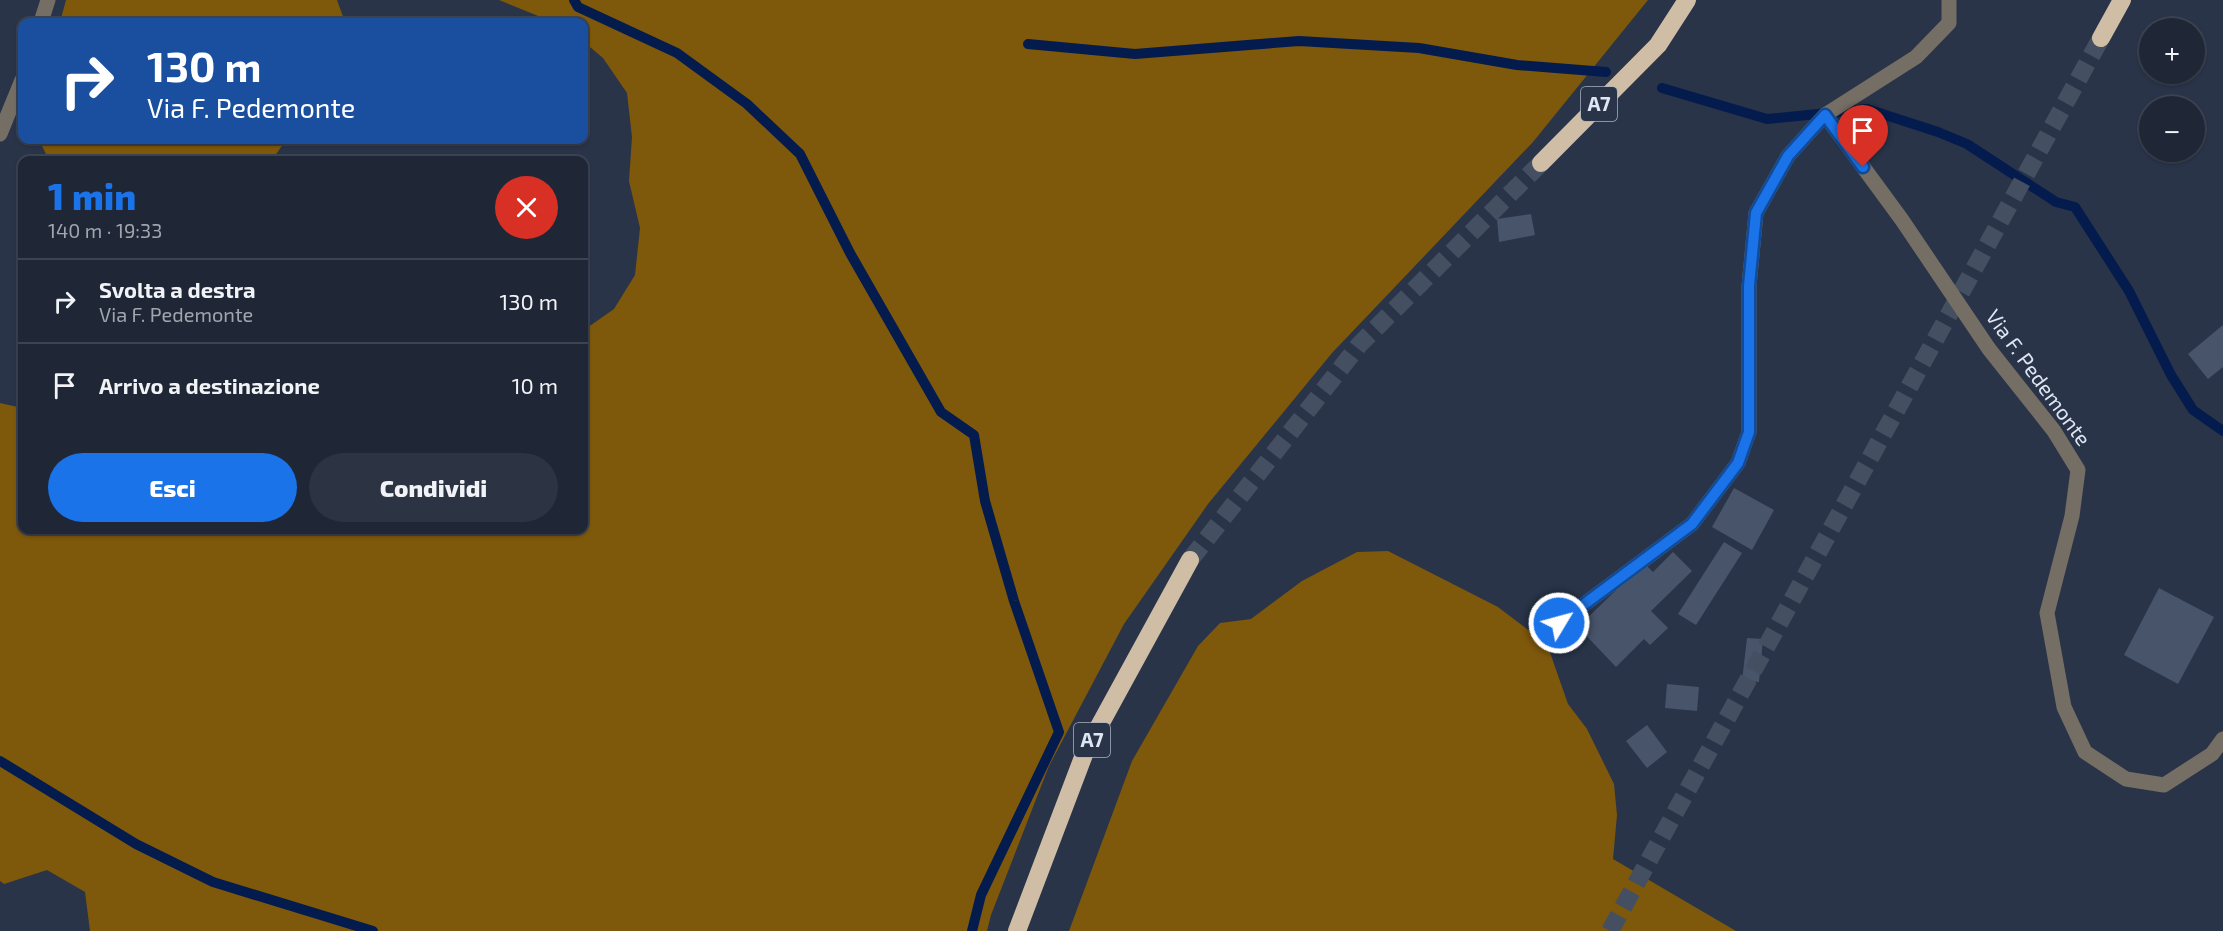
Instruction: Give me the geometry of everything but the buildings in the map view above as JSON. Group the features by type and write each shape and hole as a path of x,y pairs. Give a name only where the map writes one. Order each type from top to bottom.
{"highway":[{"name":"A7","path":"1541,163 1658,45 1687,0"},
{"path":"2101,38 2122,0"},
{"name":"A7","path":"1017,931 1085,752 1190,560"}],"street":[{"path":"42,18 48,0"},
{"path":"1559,623 1692,524 1738,463 1749,432 1749,286 1756,213 1788,156 1825,115 1916,57 1949,23 1949,0"},
{"path":"0,134 18,90"},
{"name":"Via F. Pedemonte","path":"1825,115 1902,220 1989,349 2054,431 2078,470 2072,516 2047,613 2064,707 2085,752 2126,778 2164,785 2212,754 2223,739"}],"shaded area":[{"path":"66,0 337,0 344,18 61,18"},
{"path":"499,0 1648,0 1533,142 1332,353 1208,504 1124,624 1049,766 991,915 987,931 90,931 85,892 47,870 4,884 0,881 0,403 18,407 18,534 588,534 588,327 614,309 635,275 640,228 629,181 632,137 627,93 603,58 588,45 588,18 543,18"},
{"path":"41,144 283,144 275,156 47,156"},
{"path":"1388,551 1498,607 1547,644 1568,704 1587,729 1614,784 1617,815 1613,859 1736,931 1069,931 1132,761 1198,646 1220,623 1251,619 1302,581 1357,552"}],"waterway":[{"path":"574,0 578,7 677,53 747,104 800,154 850,253 941,412 974,435 985,501 1014,601 1059,732 981,895 972,931"},
{"path":"1028,44 1135,54 1299,41 1419,48 1517,65 1606,72"},
{"path":"1662,88 1767,119 1867,109 1967,144 2056,202 2075,207 2129,291 2171,375 2193,410 2223,431"},
{"path":"0,761 136,844 213,882 373,931"}],"tunnel":[{"path":"1610,931 2101,38"},
{"path":"1190,560 1359,345 1541,163"}],"route":[{"path":"1559,623 1692,524 1738,463 1749,432 1749,286 1756,213 1788,156 1825,115 1863,167"}]}
